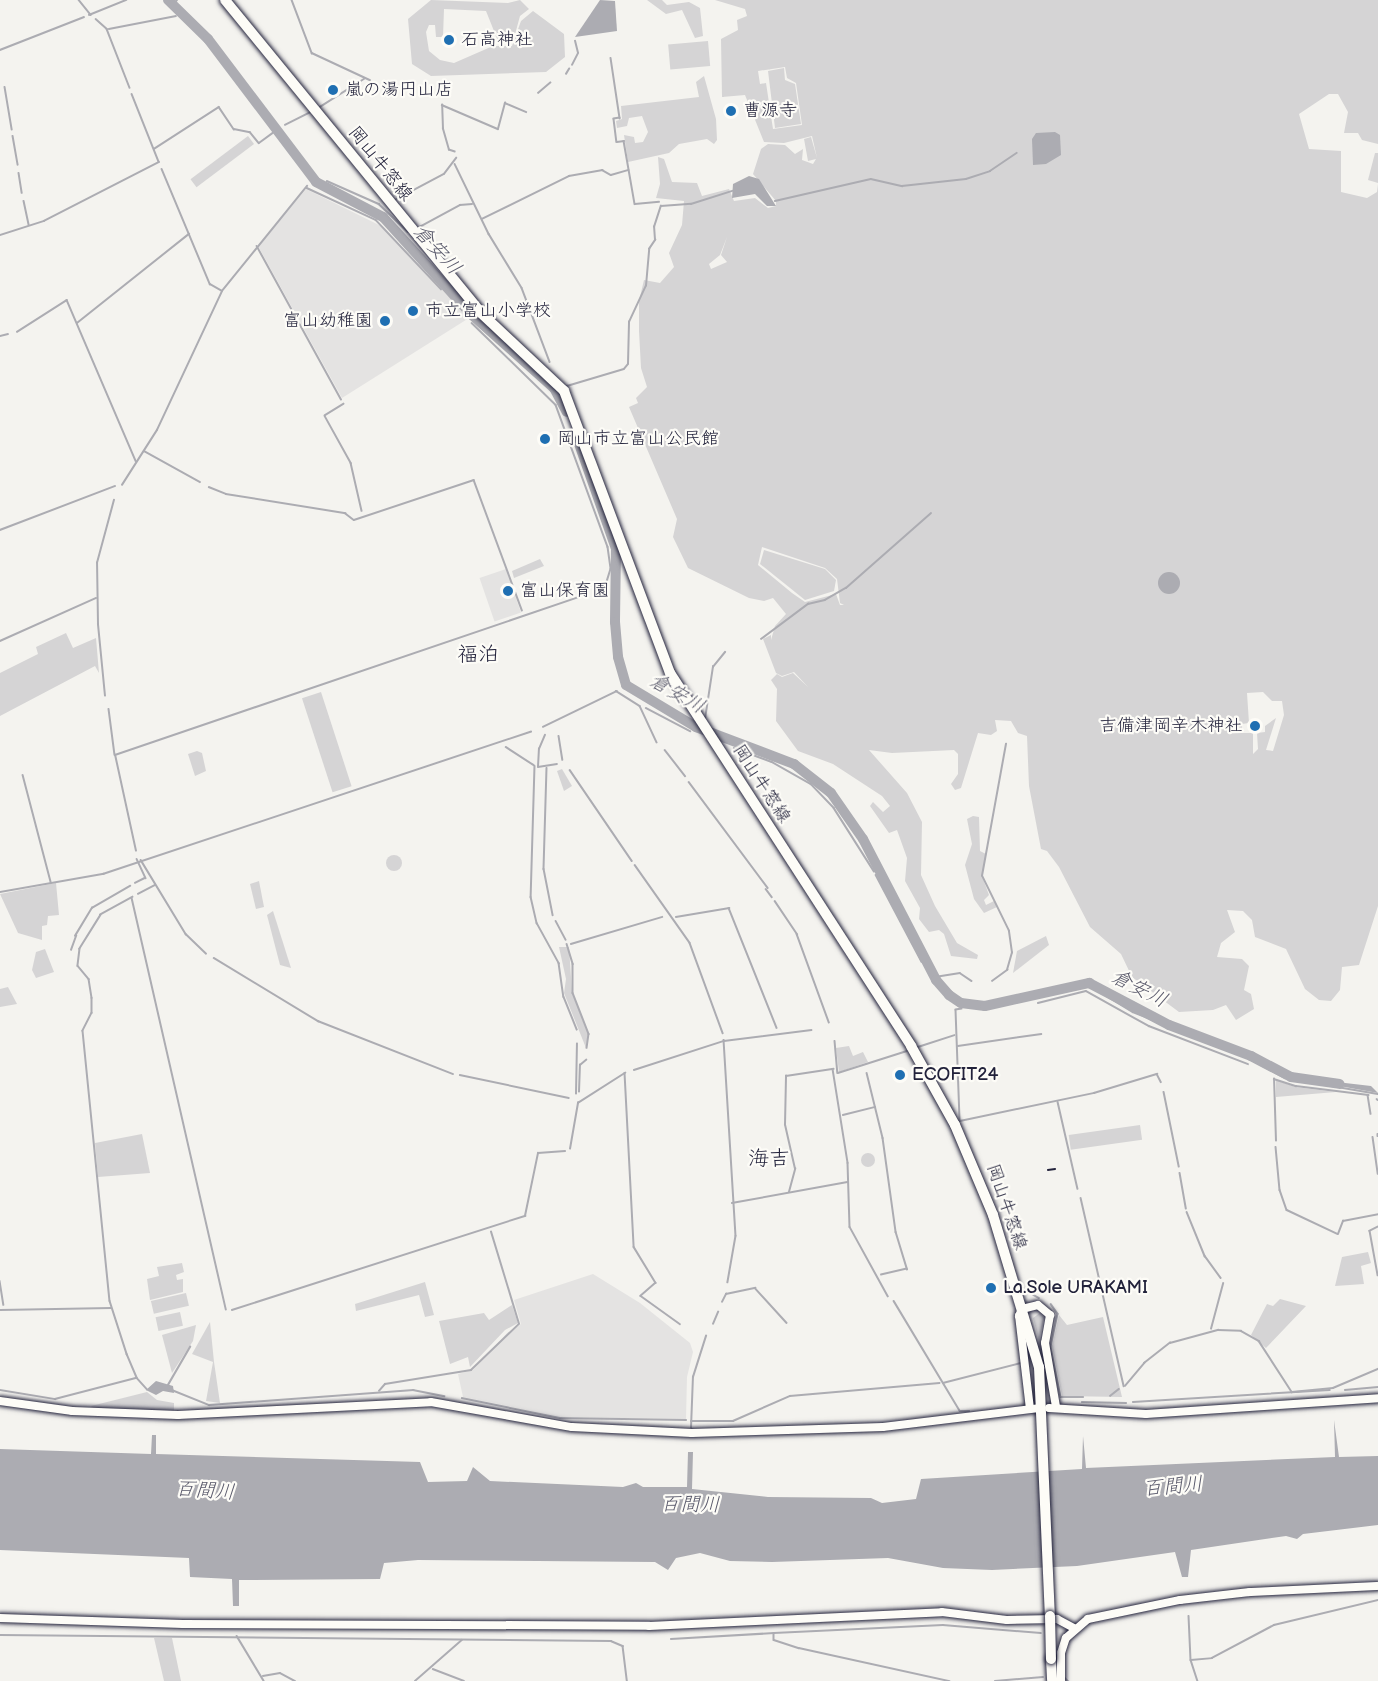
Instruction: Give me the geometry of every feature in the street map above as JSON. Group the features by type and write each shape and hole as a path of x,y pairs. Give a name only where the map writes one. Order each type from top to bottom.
{"main road":[{"name":"岡山牛窓線","path":"225,0 481,313 564,391 663,659 706,731 934,1083 979,1177 1039,1367 1044,1432 1052,1681"}],"street":[{"path":"0,1401 72,1411 178,1415 431,1402 564,1426 692,1432 883,1427 1034,1408 1019,1316 1022,1309 1038,1305 1049,1312 1046,1343 1052,1407 1146,1414 1378,1398"},
{"path":"1061,1681 1062,1646 1074,1628 1088,1619 1180,1600 1290,1588 1378,1586"},
{"path":"0,1618 194,1624 649,1626 942,1612 1007,1620 1057,1619 1074,1628"}],"shaded area":[{"path":"431,0 508,3 520,0 529,9 520,16 514,38 507,42 498,41 486,11 444,9 443,37 436,37 435,25 429,25 426,32 429,51 440,60 454,63 493,46 512,46 521,21 533,11 564,34 565,57 546,72 431,76 412,64 408,19"},
{"path":"647,0 662,0 667,5 689,2 700,8 703,36 695,38 682,10 666,14"},
{"path":"715,0 1378,0 1378,144 1362,140 1358,133 1344,133 1348,112 1338,94 1329,94 1299,114 1309,149 1341,151 1341,192 1367,198 1377,192 1378,184 1378,906 1359,965 1342,967 1340,990 1331,1001 1319,1000 1305,989 1286,949 1255,937 1252,920 1243,911 1227,910 1235,932 1221,943 1217,957 1242,959 1249,966 1244,990 1251,994 1254,1009 1236,1020 1226,1005 1213,1010 1179,1012 1132,977 1121,954 1090,927 1059,867 1047,851 1041,849 1029,786 1027,736 1018,733 1011,721 995,720 997,731 991,735 978,733 961,788 955,790 951,784 958,774 958,754 954,750 892,753 869,750 907,793 922,822 921,875 935,906 957,943 978,955 977,959 951,956 944,934 939,930 929,932 919,919 920,908 905,881 907,858 897,830 889,833 870,806 873,802 883,812 890,806 882,796 833,764 798,751 776,721 777,689 771,680 777,674 782,677 793,673 808,687 794,672 782,676 776,673 763,639 771,635 771,640 775,626 786,614 773,598 764,601 749,598 688,568 673,537 677,519 629,407 638,403 636,398 647,387 641,368 639,331 639,301 644,280 660,283 674,267 669,253 682,225 684,201 656,198 660,184 658,157 664,159 672,182 697,183 702,196 729,189 734,201 755,198 768,208 776,206 776,201 753,174 761,149 768,144 785,145 795,154 803,149 802,160 813,164 816,159 808,161 804,139 811,137 817,158 812,136 784,143 764,142 745,95 722,97 721,39 738,30 737,20 747,16 745,9","holes":["785,67 787,78 796,83 802,125 773,129 766,83 760,84 758,71","727,237 721,255 727,262 711,269 709,264 720,255","762,547 825,568 837,579 840,603 844,605 840,605 836,594 805,602 758,565","1263,692 1272,701 1282,701 1284,715 1273,751 1266,750 1276,718 1265,726 1265,732 1257,733 1258,749 1253,754 1253,733 1242,733 1242,724 1249,723 1247,693"]},
{"path":"708,41 710,66 670,69 668,44"},
{"path":"784,68 785,80 795,84 801,124 775,128 768,71"},
{"path":"704,76 716,119 717,140 714,144 707,139 679,144 669,153 628,162 624,135 634,137 635,143 643,142 648,132 642,116 629,118 627,126 617,128 616,121 622,119 621,106 699,97 696,82"},
{"path":"248,136 254,144 197,187 190,179"},
{"path":"1375,153 1378,153 1378,183 1368,180"},
{"path":"306,189 383,227 469,318 342,398 258,246"},
{"path":"764,550 825,569 836,580 834,591 805,600 760,564"},
{"path":"540,559 544,566 514,578 512,571"},
{"path":"506,569 521,612 495,622 480,578"},
{"path":"66,633 73,648 96,638 99,673 95,666 0,716 0,673 38,654 36,647"},
{"path":"321,692 352,786 333,792 302,698"},
{"path":"197,751 202,753 206,771 195,776 188,754"},
{"path":"562,769 572,786 564,791 557,771"},
{"path":"973,816 979,817 980,851 986,854 982,876 989,895 984,900 986,905 994,901 997,907 984,913 974,899 965,865 972,844 967,819"},
{"path":"394,855 400,857 402,863 400,869 394,871 388,869 386,863 388,857"},
{"path":"259,881 264,907 256,909 250,884"},
{"path":"56,883 59,915 48,916 47,925 42,926 42,940 18,933 0,894"},
{"path":"273,911 291,968 280,965 267,915"},
{"path":"1046,936 1049,945 1013,973 1017,951"},
{"path":"559,947 569,947 572,992 588,1034 586,1048 564,993 566,979"},
{"path":"45,949 54,972 36,978 32,970 36,952"},
{"path":"8,987 17,1004 0,1007 0,989"},
{"path":"849,1046 853,1056 863,1052 868,1062 839,1072 836,1048"},
{"path":"1276,1080 1295,1087 1336,1092 1276,1097"},
{"path":"1140,1125 1142,1140 1071,1150 1069,1135"},
{"path":"142,1134 150,1173 98,1177 95,1143"},
{"path":"865,1153 871,1153 875,1160 871,1167 865,1167 861,1163 861,1157"},
{"path":"1368,1252 1371,1263 1361,1266 1364,1284 1335,1286 1342,1257"},
{"path":"182,1263 184,1272 176,1275 177,1280 183,1279 183,1292 150,1300 147,1279 159,1276 157,1267"},
{"path":"593,1274 640,1303 690,1343 693,1352 687,1377 686,1419 561,1417 463,1397 458,1374 473,1370 507,1333 521,1324 514,1300"},
{"path":"425,1282 434,1315 425,1317 419,1295 356,1311 355,1304"},
{"path":"186,1293 189,1306 154,1314 151,1301"},
{"path":"1280,1299 1306,1306 1266,1348 1251,1335 1267,1304 1273,1306"},
{"path":"512,1305 518,1323 505,1330 470,1367 468,1357 450,1364 439,1321 484,1313 489,1320"},
{"path":"180,1312 183,1326 158,1331 156,1317"},
{"path":"1041,1312 1044,1318 1039,1341 1033,1318"},
{"path":"1059,1315 1067,1325 1103,1317 1122,1397 1062,1396 1052,1346"},
{"path":"210,1322 220,1403 206,1401 213,1362 192,1354"},
{"path":"196,1325 193,1341 172,1373 162,1335"},
{"path":"147,1392 157,1400 174,1403 174,1411 94,1409 91,1406"},
{"path":"154,1638 172,1638 181,1681 164,1681"}],"water":[{"path":"600,0 615,1 617,31 575,37"},
{"path":"1055,132 1060,135 1061,155 1046,164 1033,165 1032,139 1036,133"},
{"path":"749,176 759,179 776,206 767,206 755,194 732,198 733,184"},
{"path":"1169,572 1177,575 1180,583 1177,591 1169,594 1161,591 1158,583 1161,575"},
{"path":"1328,1081 1371,1086 1378,1093 1328,1084"},
{"path":"156,1381 173,1386 174,1393 163,1391 156,1395 146,1390"},
{"name":"百間川","path":"1334,1420 1339,1457 1378,1456 1378,1525 1303,1534 1297,1539 1286,1536 1191,1550 1188,1577 1182,1577 1175,1552 1077,1566 992,1570 943,1568 888,1558 730,1561 700,1553 676,1558 668,1570 655,1562 418,1560 384,1563 380,1579 239,1580 239,1606 233,1606 232,1579 190,1577 189,1558 0,1550 0,1449 151,1454 152,1435 156,1435 156,1454 420,1462 428,1482 467,1481 473,1467 490,1481 623,1487 636,1483 643,1487 687,1487 688,1452 693,1452 692,1489 768,1497 871,1498 882,1503 916,1499 921,1479 1082,1469 1083,1436 1086,1468 1335,1457"}],"waterway":[{"path":"79,0 91,15"},
{"path":"89,15 126,0"},
{"name":"倉安川","path":"168,0 208,39 316,182 383,217 472,315 554,388 567,412"},
{"name":"倉安川","path":"173,5 177,0"},
{"path":"292,0 312,53 370,80"},
{"path":"109,29 176,16"},
{"path":"0,50 84,17"},
{"path":"96,19 107,29 130,88"},
{"path":"572,65 578,53 575,41"},
{"path":"611,58 620,118 614,119 617,142 624,141 635,204 659,202"},
{"path":"566,74 569,69"},
{"path":"320,107 364,79"},
{"path":"538,93 550,83"},
{"path":"5,87 12,129"},
{"path":"132,94 159,162"},
{"path":"455,152 449,150 443,129 442,105 498,129 505,103 526,112"},
{"path":"154,149 219,107 234,129 250,132 259,143 273,133"},
{"path":"285,125 310,112"},
{"path":"13,136 18,165"},
{"path":"775,201 871,179 902,186 966,179 990,171 1017,153"},
{"path":"395,200 444,174 456,158"},
{"path":"0,235 44,221 159,162"},
{"path":"455,164 489,234 522,288 550,362"},
{"path":"162,169 210,284 221,290"},
{"path":"482,219 569,176 602,170 611,175 628,170"},
{"path":"19,173 22,193"},
{"path":"327,181 379,204 408,232"},
{"path":"122,485 157,430 222,291 307,186"},
{"path":"307,188 376,220 441,289"},
{"path":"567,386 624,369 628,364 629,322 646,286 649,249 655,240 654,227 661,206 691,204 732,191"},
{"path":"24,201 29,224"},
{"path":"416,229 460,205 472,204"},
{"path":"77,323 189,234"},
{"path":"257,246 341,399"},
{"path":"17,332 67,300 136,461"},
{"path":"472,323 556,405 608,547 611,569 606,585"},
{"path":"0,336 8,334"},
{"path":"344,404 325,416 351,463 362,511"},
{"name":"倉安川","path":"577,438 616,549 615,622 618,657 626,685 696,727 794,764 831,793 863,839 936,980 949,995 961,1003 985,1006 1089,983 1169,1025 1251,1056 1291,1077 1340,1084"},
{"path":"144,451 200,482"},
{"path":"209,487 226,494 345,513 354,520 474,480 522,610"},
{"path":"0,530 115,486"},
{"path":"105,696 98,624 97,563 114,500"},
{"path":"761,639 808,604 825,600 846,588 931,513"},
{"path":"136,851 115,755 586,595"},
{"path":"0,641 96,598"},
{"path":"705,719 713,667 725,652"},
{"path":"616,691 640,706 657,742"},
{"path":"543,727 617,691"},
{"path":"646,708 690,731"},
{"path":"109,709 115,755"},
{"path":"0,892 103,874 531,732"},
{"path":"538,767 539,749 545,735"},
{"path":"559,736 563,760"},
{"path":"992,981 1007,970 1012,953 1009,931 982,876 1006,744"},
{"path":"506,747 534,765"},
{"path":"734,748 772,762 811,784 834,808 874,871"},
{"path":"665,750 685,776"},
{"path":"538,767 557,764"},
{"path":"535,766 531,897 537,923 559,963 564,997 577,1030"},
{"path":"547,768 544,869 553,915"},
{"path":"570,770 632,861"},
{"path":"23,775 51,882"},
{"path":"689,782 768,888"},
{"path":"137,859 146,878"},
{"path":"141,860 186,934 206,953"},
{"path":"635,865 690,943 723,1033"},
{"path":"876,875 922,962"},
{"path":"135,883 145,878"},
{"path":"138,894 155,885"},
{"path":"75,936 92,908 130,886"},
{"path":"766,889 772,897"},
{"path":"133,897 101,915 80,949 78,966 89,979 92,998 92,1013 83,1031 110,1301 137,1378 147,1389"},
{"path":"132,898 226,1309"},
{"path":"775,901 797,934 829,1022"},
{"path":"676,917 729,908 777,1028"},
{"path":"571,944 662,917"},
{"path":"556,921 566,940"},
{"path":"71,950 76,936"},
{"path":"567,944 573,964 573,993 589,1034 587,1048"},
{"path":"214,958 318,1021 453,1074"},
{"path":"935,977 960,973 972,981"},
{"name":"倉安川","path":"975,1005 999,1006 1090,986 1133,1012 1248,1058 1285,1078 1378,1094"},
{"path":"1038,1003 1086,991 1149,1026 1248,1064"},
{"path":"962,1009 956,1010 960,1121 1094,1093 1157,1074 1161,1082"},
{"path":"634,1070 724,1041 811,1030"},
{"path":"958,1046 1041,1034"},
{"path":"918,1047 954,1035"},
{"path":"724,1040 736,1236 728,1282"},
{"path":"835,1041 838,1073 907,1051"},
{"path":"576,1094 577,1044"},
{"path":"579,1092 580,1065 586,1060"},
{"path":"789,1192 795,1169 785,1125 786,1076 833,1069 848,1163 850,1227 888,1296"},
{"path":"625,1073 634,1247 656,1283 641,1296 680,1324"},
{"path":"570,1149 578,1103 625,1073"},
{"path":"867,1073 883,1138 896,1232 907,1269 882,1275"},
{"path":"460,1075 569,1098"},
{"path":"1276,1141 1274,1079 1296,1086 1368,1095 1371,1114"},
{"path":"1164,1092 1179,1166"},
{"path":"1058,1102 1078,1189"},
{"path":"843,1115 875,1107"},
{"path":"1373,1137 1378,1174"},
{"path":"1276,1147 1280,1190 1287,1210 1338,1234 1343,1221 1378,1214"},
{"path":"232,1310 525,1216 538,1153 565,1151"},
{"path":"1180,1173 1186,1208"},
{"path":"732,1203 847,1182"},
{"path":"1081,1198 1124,1386"},
{"path":"1187,1212 1205,1256 1221,1278"},
{"path":"1378,1227 1370,1231 1378,1275"},
{"path":"379,1391 385,1384 471,1370 519,1324 491,1232"},
{"path":"0,1281 4,1305"},
{"path":"1211,1329 1223,1284"},
{"path":"726,1294 755,1288 787,1323"},
{"path":"722,1302 726,1294"},
{"path":"1032,1294 1039,1298"},
{"path":"894,1301 960,1411 969,1411"},
{"path":"1051,1304 1058,1314 1051,1348 1061,1397 1083,1397"},
{"path":"0,1310 111,1308"},
{"path":"713,1324 718,1312"},
{"path":"1125,1386 1144,1363 1170,1343 1218,1330 1241,1331 1259,1341 1292,1392 1333,1388 1378,1369"},
{"path":"691,1428 693,1377 706,1336"},
{"path":"168,1385 190,1347"},
{"path":"943,1383 1021,1363"},
{"path":"0,1390 55,1399 136,1378"},
{"path":"691,1421 733,1421 790,1396 939,1383"},
{"path":"1345,1390 1378,1387"},
{"path":"1110,1396 1119,1389"},
{"path":"172,1390 209,1405 413,1390 444,1396"},
{"path":"1133,1402 1330,1390"},
{"path":"462,1398 560,1418 686,1420"},
{"path":"1082,1402 1126,1403"},
{"path":"1191,1660 1212,1658 1274,1625 1378,1600"},
{"path":"1189,1616 1191,1660 1198,1681"},
{"path":"774,1633 943,1625 1041,1633"},
{"path":"671,1639 774,1633 774,1640 799,1648 949,1681"},
{"path":"0,1635 611,1641 623,1646 627,1681"},
{"path":"237,1636 264,1681"},
{"path":"415,1681 462,1640"},
{"path":"433,1669 464,1681"},
{"path":"263,1676 280,1673 295,1681"},
{"path":"995,1681 1043,1677"},
{"path":"1064,1677 1068,1681"}],"railway":[{"path":"1048,1170 1055,1169"}],"place":[{"name":"石高神社","path":"449,40"},
{"name":"嵐の湯円山店","path":"333,90"},
{"name":"曹源寺","path":"731,111"},
{"name":"市立富山小学校","path":"413,311"},
{"name":"富山幼稚園","path":"385,321"},
{"name":"岡山市立富山公民館","path":"545,439"},
{"name":"富山保育園","path":"508,591"},
{"name":"吉備津岡辛木神社","path":"1255,726"},
{"name":"ECOFIT24","path":"900,1075"},
{"name":"La.Sole URAKAMI","path":"991,1288"}],"district":[{"name":"福泊","path":"478,655"},
{"name":"海吉","path":"769,1159"}]}
